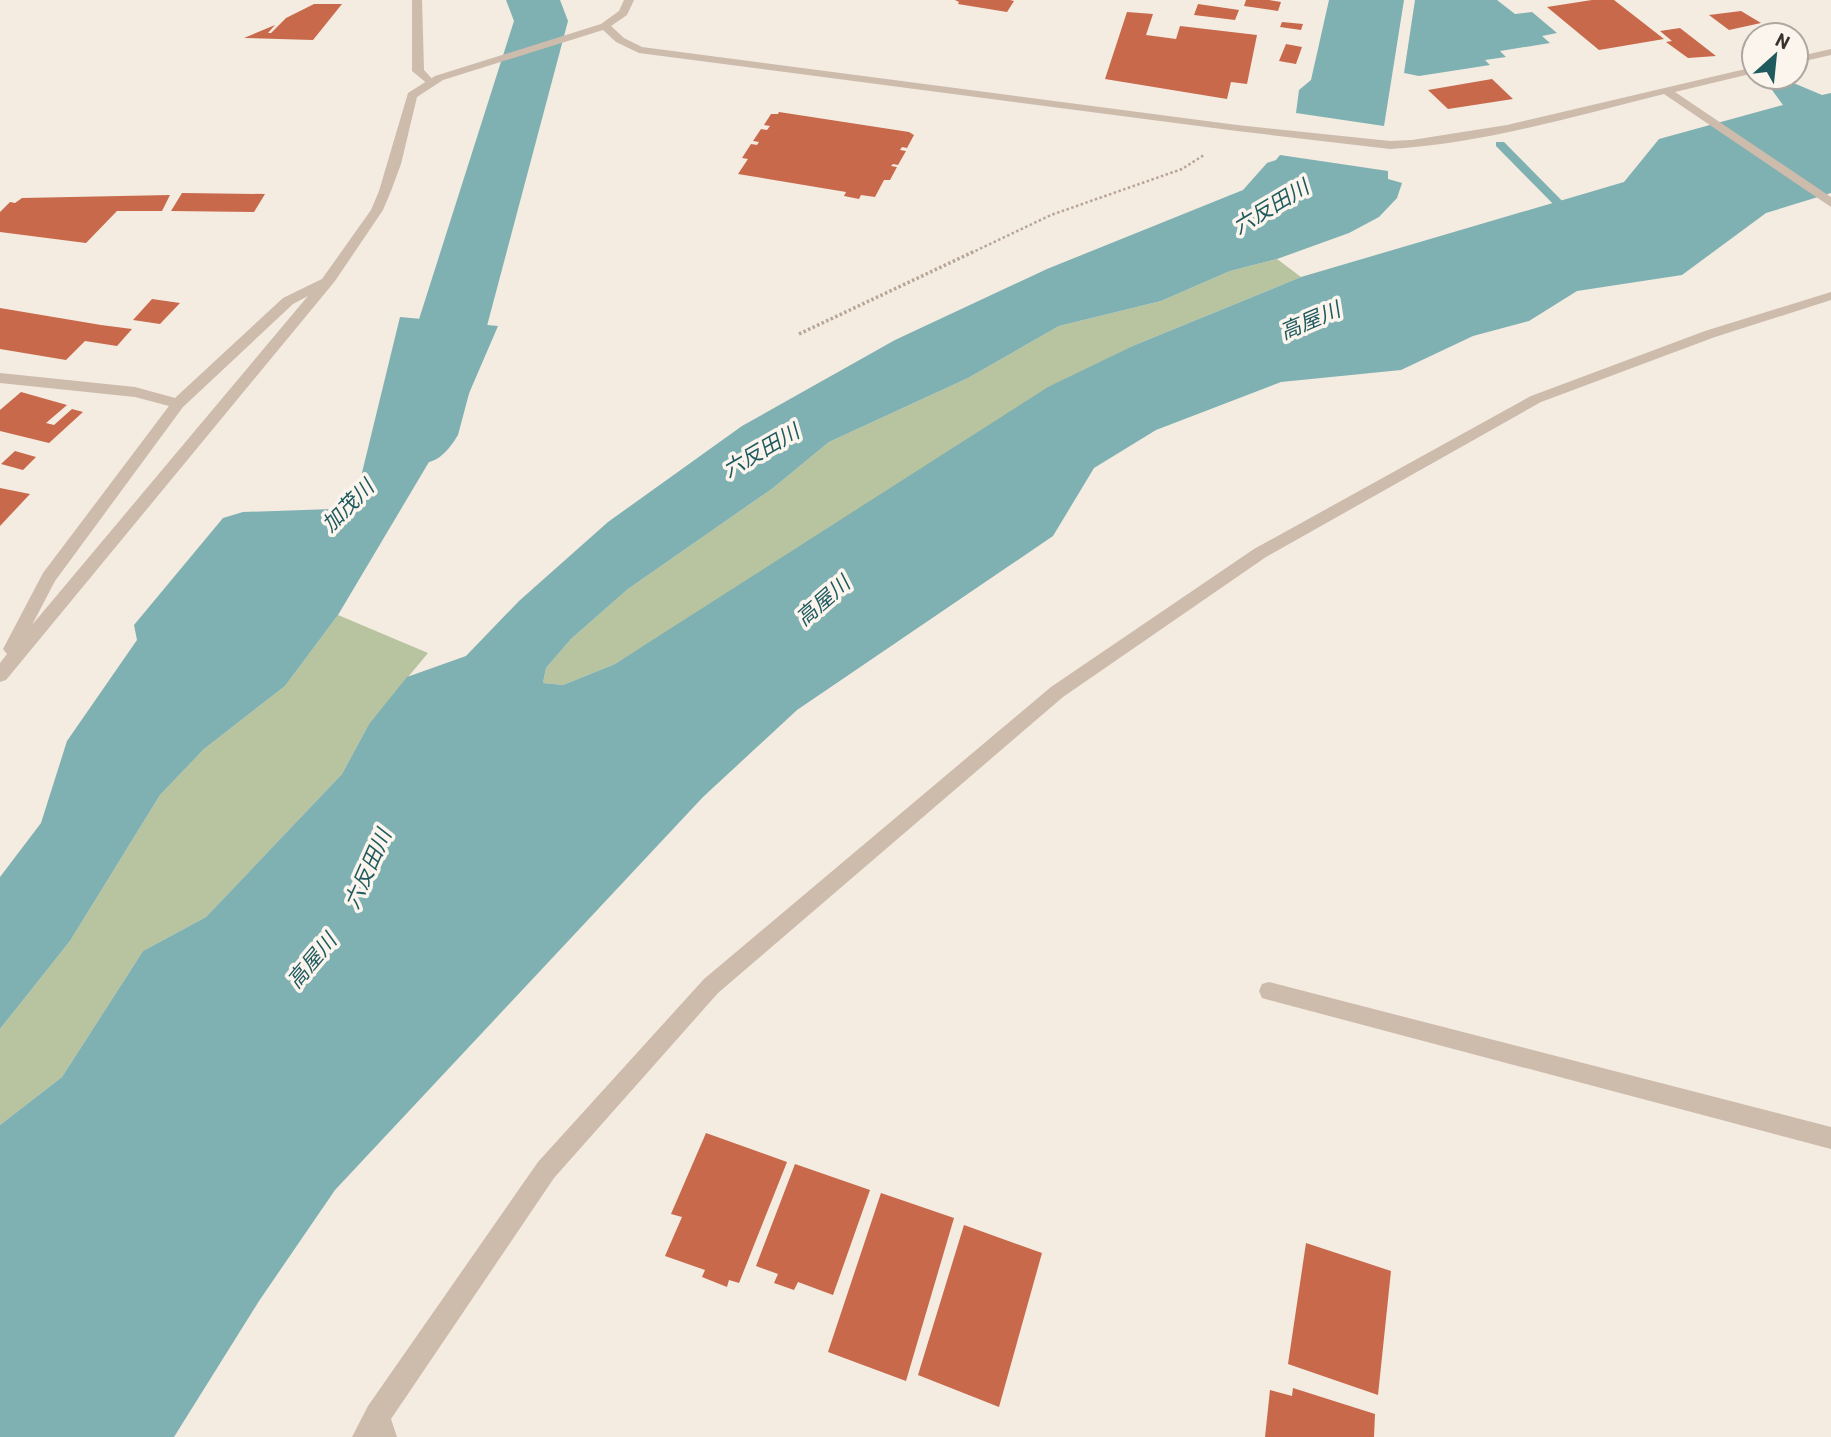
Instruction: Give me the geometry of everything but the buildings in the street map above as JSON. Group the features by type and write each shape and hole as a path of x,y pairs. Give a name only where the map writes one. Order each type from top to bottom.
{"street":[{"path":"417,0 418,71 434,80"},
{"path":"0,673 330,278 377,210 395,164 412,95 434,80 600,28 623,13 629,0"},
{"path":"600,28 639,50 1237,128 1390,145 1412,144 1507,128 1740,72"},
{"path":"1810,57 1831,52"},
{"path":"1665,90 1831,203"},
{"path":"0,673 49,577 178,404 289,301 330,278"},
{"path":"364,1437 381,1426 546,1170 711,986 1057,692 1260,553 1536,399 1710,334 1831,296"},
{"path":"0,378 135,393 178,404"},
{"path":"1269,991 1831,1138"}],"path":[{"path":"799,334 1051,215 1182,169 1225,141 1237,128"}],"green space":[{"path":"1277,259 1301,277 1135,345 615,664 563,685 543,683 546,668 571,639 628,589 773,488 829,442 968,378 1059,326 1161,301 1230,271"},
{"path":"338,615 428,653 369,724 342,774 206,917 143,951 62,1077 0,1125 0,1029 70,941 160,795 204,749 285,686"}],"water":[{"path":"1329,0 1404,0 1384,126 1296,113 1299,90 1311,80"},
{"path":"1415,0 1497,0 1515,14 1532,12 1557,33 1542,36 1550,43 1500,51 1506,57 1485,60 1490,65 1419,76 1404,73"},
{"path":"1810,90 1822,95 1831,93 1831,193 1766,213 1682,275 1577,291 1529,321 1473,336 1401,370 1281,382 1156,430 1094,468 1053,536 797,710 703,797 335,1190 259,1301 174,1437 0,1437 0,1125 62,1077 143,951 206,917 342,774 369,724 407,677 466,656 519,601 608,522 742,426 895,340 1047,269 1243,190 1267,163 1276,160 1280,155 1388,171 1388,179 1402,183 1397,198 1379,217 1349,233 1277,259 1230,271 1161,301 1059,326 968,378 829,442 773,488 628,589 571,639 546,668 543,683 563,685 615,664 1048,387 1135,345 1301,277 1624,182 1659,139 1783,105 1773,91"},
{"path":"400,317 498,326 467,398 338,615 285,686 204,749 160,795 70,941 0,1029 0,877 41,823 67,741 137,640 134,625 223,518 243,512 332,509 358,489"}],"waterway":[{"name":"加茂川","path":"415,439 420,435 541,21 533,0"},
{"path":"1500,144 1572,217"}],"water label":[{"name":"六反田川","path":"1271,207"},
{"name":"高屋川","path":"1310,321"},
{"name":"六反田川","path":"761,451"},
{"name":"高屋川","path":"823,601"},
{"name":"六反田川","path":"368,869"},
{"name":"高屋川","path":"312,961"}]}
